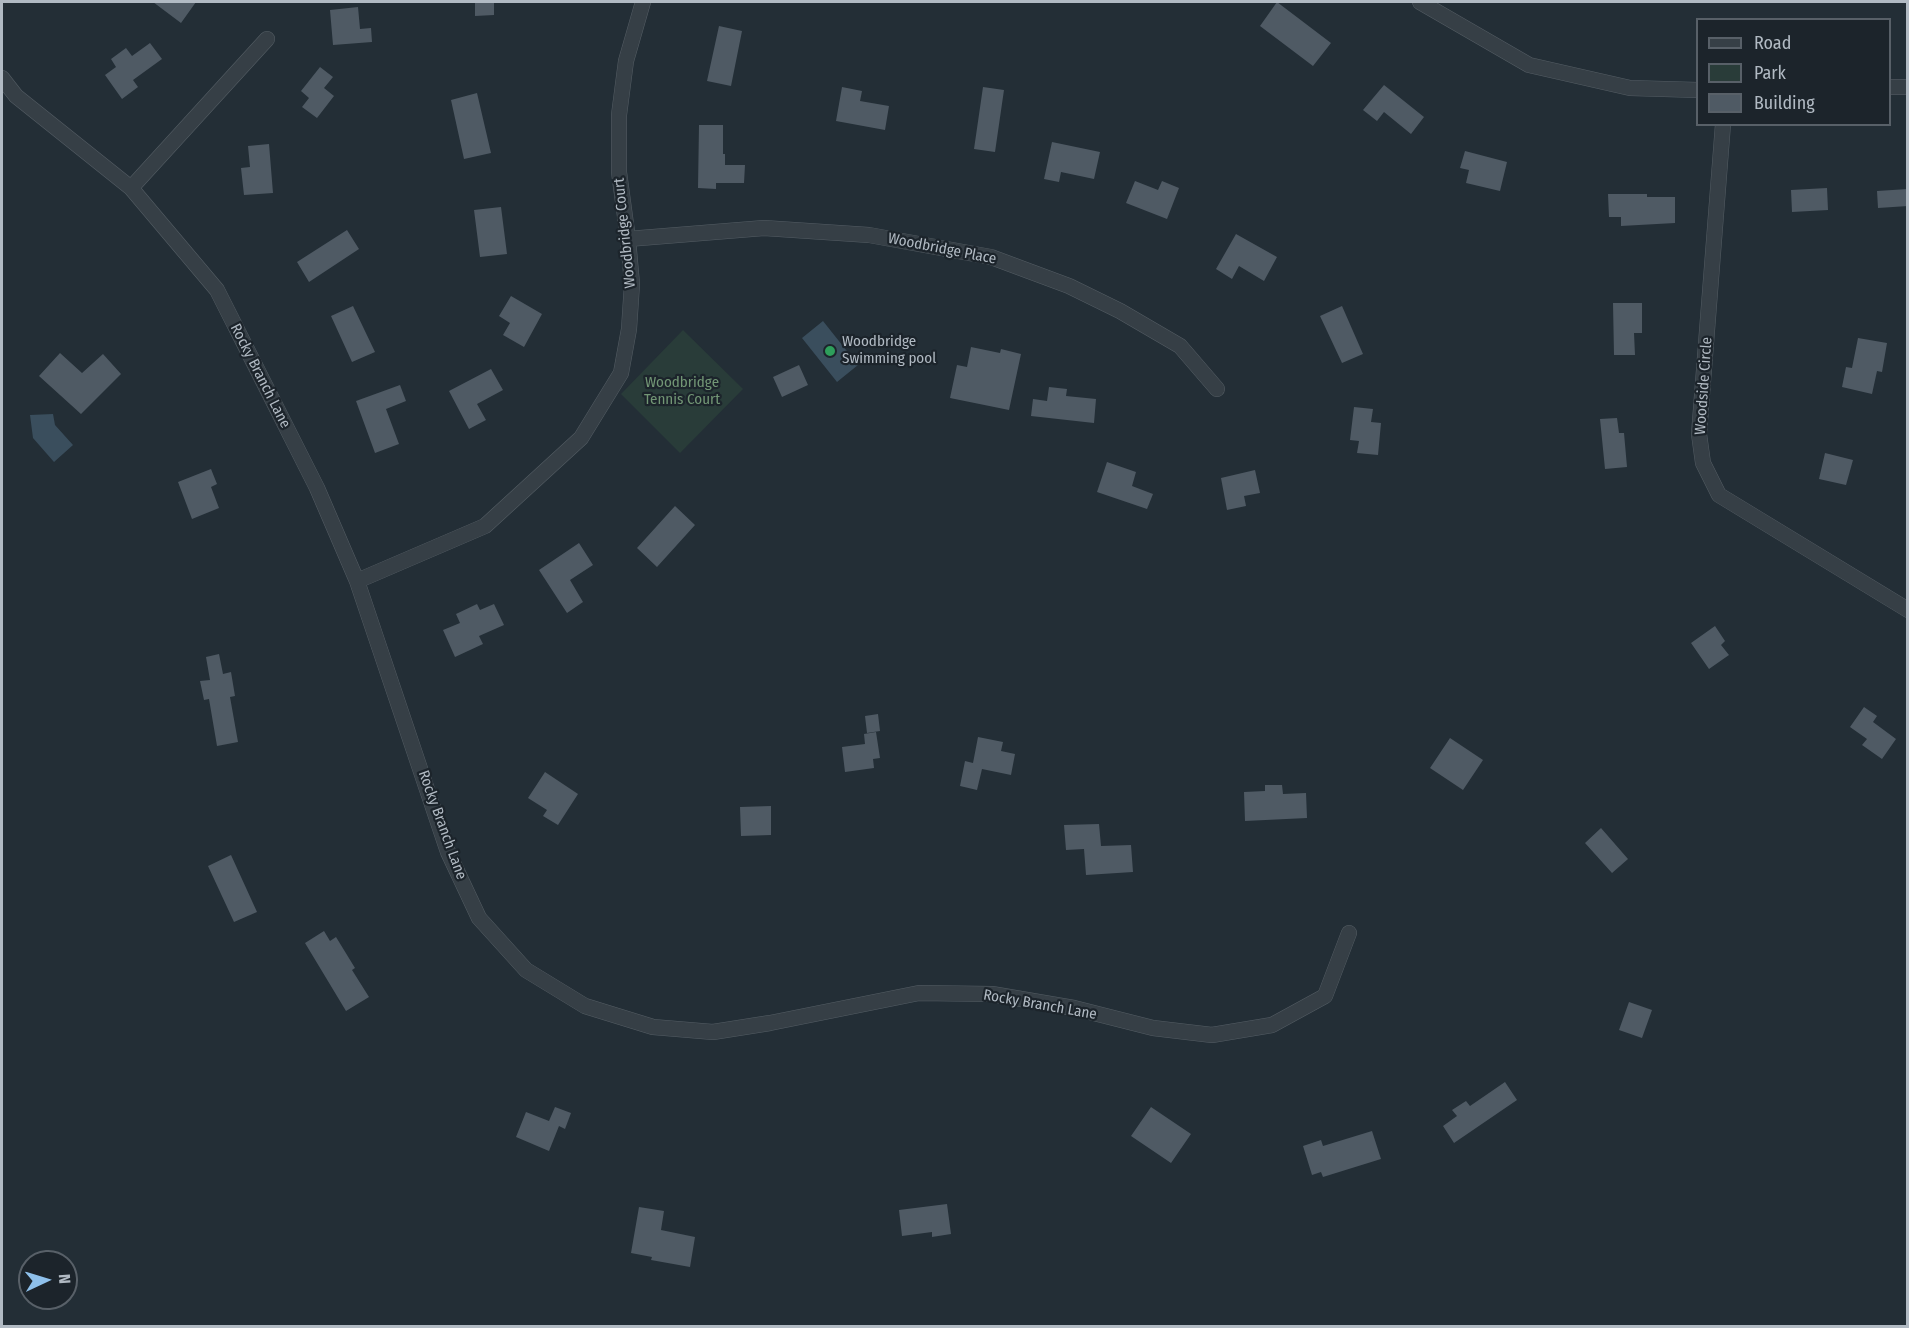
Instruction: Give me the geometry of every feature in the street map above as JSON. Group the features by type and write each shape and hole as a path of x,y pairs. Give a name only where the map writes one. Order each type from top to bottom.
{"street":[{"name":"Woodbridge Court","path":"357,581 485,526 581,438 621,373 629,329 632,284 618,171 618,115 626,61 643,2"},
{"path":"1420,2 1529,65 1630,88 1696,90"},
{"path":"131,188 267,39"},
{"name":"Rocky Branch Lane","path":"2,78 16,96 131,188 217,290 317,488 357,581 448,852 479,918 526,970 585,1006 653,1027 713,1032 919,993 992,994 1074,1008 1153,1028 1212,1035 1272,1025 1325,996 1349,933"},
{"path":"1891,87 1908,87"},
{"name":"Woodside Circle","path":"1723,126 1699,434 1703,463 1719,495 1908,610"},
{"name":"Woodbridge Place","path":"628,239 764,228 869,235 991,257 1069,286 1120,311 1180,346 1216,389"}],"green space":[{"name":"Woodbridge Tennis Court","path":"683,330 743,389 680,453 621,394"}],"water":[{"name":"Woodbridge Swimming pool","path":"823,321 858,365 837,382 802,338"},
{"path":"53,414 55,425 73,445 54,462 33,438 30,415"}],"building":[{"path":"153,2 196,2 181,23"},
{"path":"475,2 494,2 494,15 475,16"},
{"path":"1277,2 1331,43 1313,66 1260,26"},
{"path":"358,7 360,29 371,28 372,42 333,45 330,10"},
{"path":"719,26 742,31 731,86 707,81"},
{"path":"150,43 162,59 133,80 138,87 122,99 105,75 116,67 111,59 126,48 132,56"},
{"path":"320,67 333,77 324,88 334,96 317,118 302,107 309,98 301,91"},
{"path":"1384,85 1424,117 1411,134 1384,112 1377,121 1363,110"},
{"path":"842,87 862,91 860,101 889,106 885,130 836,121"},
{"path":"983,87 1004,90 995,152 974,149"},
{"path":"477,93 491,153 464,159 451,100"},
{"path":"699,125 723,125 725,165 745,165 744,183 716,183 716,189 698,188"},
{"path":"1052,142 1100,152 1094,179 1061,172 1059,182 1044,179"},
{"path":"269,144 273,193 244,195 241,168 250,167 248,146"},
{"path":"1465,151 1507,162 1500,191 1466,183 1469,170 1460,168"},
{"path":"1135,181 1158,190 1162,181 1179,188 1167,219 1126,203"},
{"path":"1827,188 1828,210 1792,212 1791,190"},
{"path":"1908,189 1908,206 1878,208 1877,191"},
{"path":"1608,194 1675,197 1675,223 1621,226 1621,217 1609,217"},
{"path":"501,207 507,254 480,257 474,210"},
{"path":"347,230 359,249 309,282 297,262"},
{"path":"1236,234 1277,257 1264,281 1239,266 1232,279 1216,269"},
{"path":"511,296 542,314 524,347 503,335 510,323 499,316"},
{"path":"1613,303 1642,303 1642,333 1634,333 1635,355 1614,355"},
{"path":"353,306 375,352 352,362 331,316"},
{"path":"1342,306 1363,354 1342,363 1320,316"},
{"path":"1858,338 1887,343 1882,372 1877,371 1872,394 1842,387 1846,367 1852,368"},
{"path":"971,347 1000,353 1001,349 1021,354 1009,410 950,398 957,365 967,367"},
{"path":"60,353 82,373 103,354 121,374 81,414 39,376"},
{"path":"799,365 808,385 782,397 773,377"},
{"path":"491,369 503,390 477,404 486,420 469,429 449,391"},
{"path":"400,385 406,401 386,409 399,444 375,453 356,401"},
{"path":"1049,387 1067,389 1066,396 1096,399 1094,423 1031,416 1033,399 1047,401"},
{"path":"1354,407 1373,409 1371,422 1381,423 1378,455 1357,453 1359,441 1350,440"},
{"path":"1617,418 1619,433 1624,433 1627,467 1605,469 1600,419"},
{"path":"1825,453 1853,460 1846,485 1819,479"},
{"path":"1107,462 1136,472 1132,486 1153,494 1147,509 1097,492"},
{"path":"211,469 217,484 211,487 219,508 192,519 178,482"},
{"path":"1255,470 1260,493 1244,496 1246,506 1227,510 1221,478"},
{"path":"675,506 695,525 657,567 637,548"},
{"path":"579,543 593,565 570,580 583,602 567,613 539,570"},
{"path":"477,604 480,610 494,604 504,625 479,636 483,644 455,657 443,630 460,623 456,614"},
{"path":"1715,626 1725,641 1721,645 1729,655 1709,669 1691,643"},
{"path":"219,654 223,674 231,672 235,696 230,697 238,742 217,746 209,699 204,700 200,681 210,680 206,657"},
{"path":"1864,707 1877,716 1873,722 1896,739 1882,759 1862,745 1867,739 1850,727"},
{"path":"878,714 880,731 867,733 865,716"},
{"path":"876,732 880,758 873,759 874,768 845,772 842,747 865,744 864,734"},
{"path":"978,737 1003,742 1001,751 1015,754 1011,775 982,769 977,790 960,786 965,761 973,763"},
{"path":"1450,738 1483,760 1463,790 1430,768"},
{"path":"545,772 578,794 558,825 543,816 547,810 528,798"},
{"path":"1265,785 1282,785 1283,794 1306,793 1307,818 1245,821 1244,792 1265,791"},
{"path":"771,806 771,835 741,836 740,807"},
{"path":"1099,824 1101,846 1131,845 1133,872 1086,875 1084,849 1066,850 1064,825"},
{"path":"1601,828 1628,859 1612,873 1585,843"},
{"path":"231,855 257,912 234,922 208,866"},
{"path":"324,931 330,941 336,937 355,968 352,970 369,997 346,1011 305,943"},
{"path":"1629,1002 1652,1010 1642,1038 1619,1030"},
{"path":"1505,1082 1517,1100 1454,1143 1443,1126 1457,1116 1452,1110 1466,1101 1470,1106"},
{"path":"555,1107 571,1113 565,1129 559,1126 549,1151 516,1137 526,1112 549,1121"},
{"path":"1151,1107 1191,1134 1171,1163 1131,1136"},
{"path":"1372,1131 1381,1159 1323,1177 1321,1172 1312,1175 1303,1146 1321,1140 1323,1146"},
{"path":"947,1204 951,1234 932,1237 932,1232 902,1236 899,1210"},
{"path":"639,1207 664,1211 661,1230 695,1237 690,1267 651,1260 652,1257 631,1253"}],"place":[{"name":"Woodbridge Swimming pool","path":"830,351"}]}
